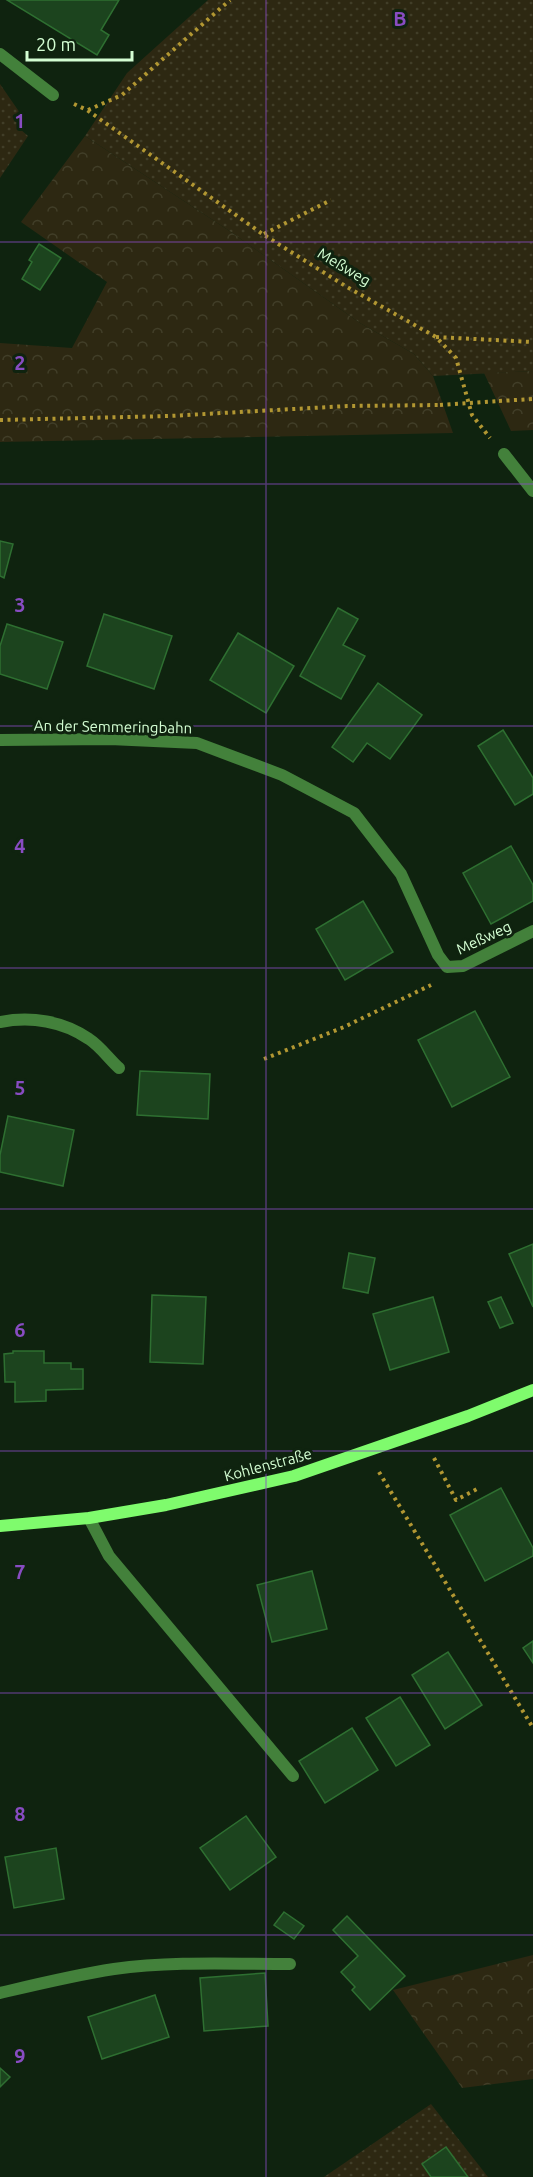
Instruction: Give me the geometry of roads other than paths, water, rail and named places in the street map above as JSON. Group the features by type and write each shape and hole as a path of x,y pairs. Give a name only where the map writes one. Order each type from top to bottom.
{"street":[{"path":"0,54 53,94"},
{"path":"504,454 533,491"},
{"name":"An der Semmeringbahn","path":"0,740 110,739 197,743 282,775 354,813 400,874 438,955 447,967"},
{"name":"Meßweg","path":"447,967 463,966 533,931"},
{"path":"0,1022 26,1019 57,1023 90,1039 118,1068"},
{"name":"Kohlenstraße","path":"0,1526 89,1518 166,1505 294,1476 468,1416 533,1390"},
{"path":"89,1518 109,1556 293,1776"},
{"path":"0,1993 116,1969 183,1964 290,1964"}]}
